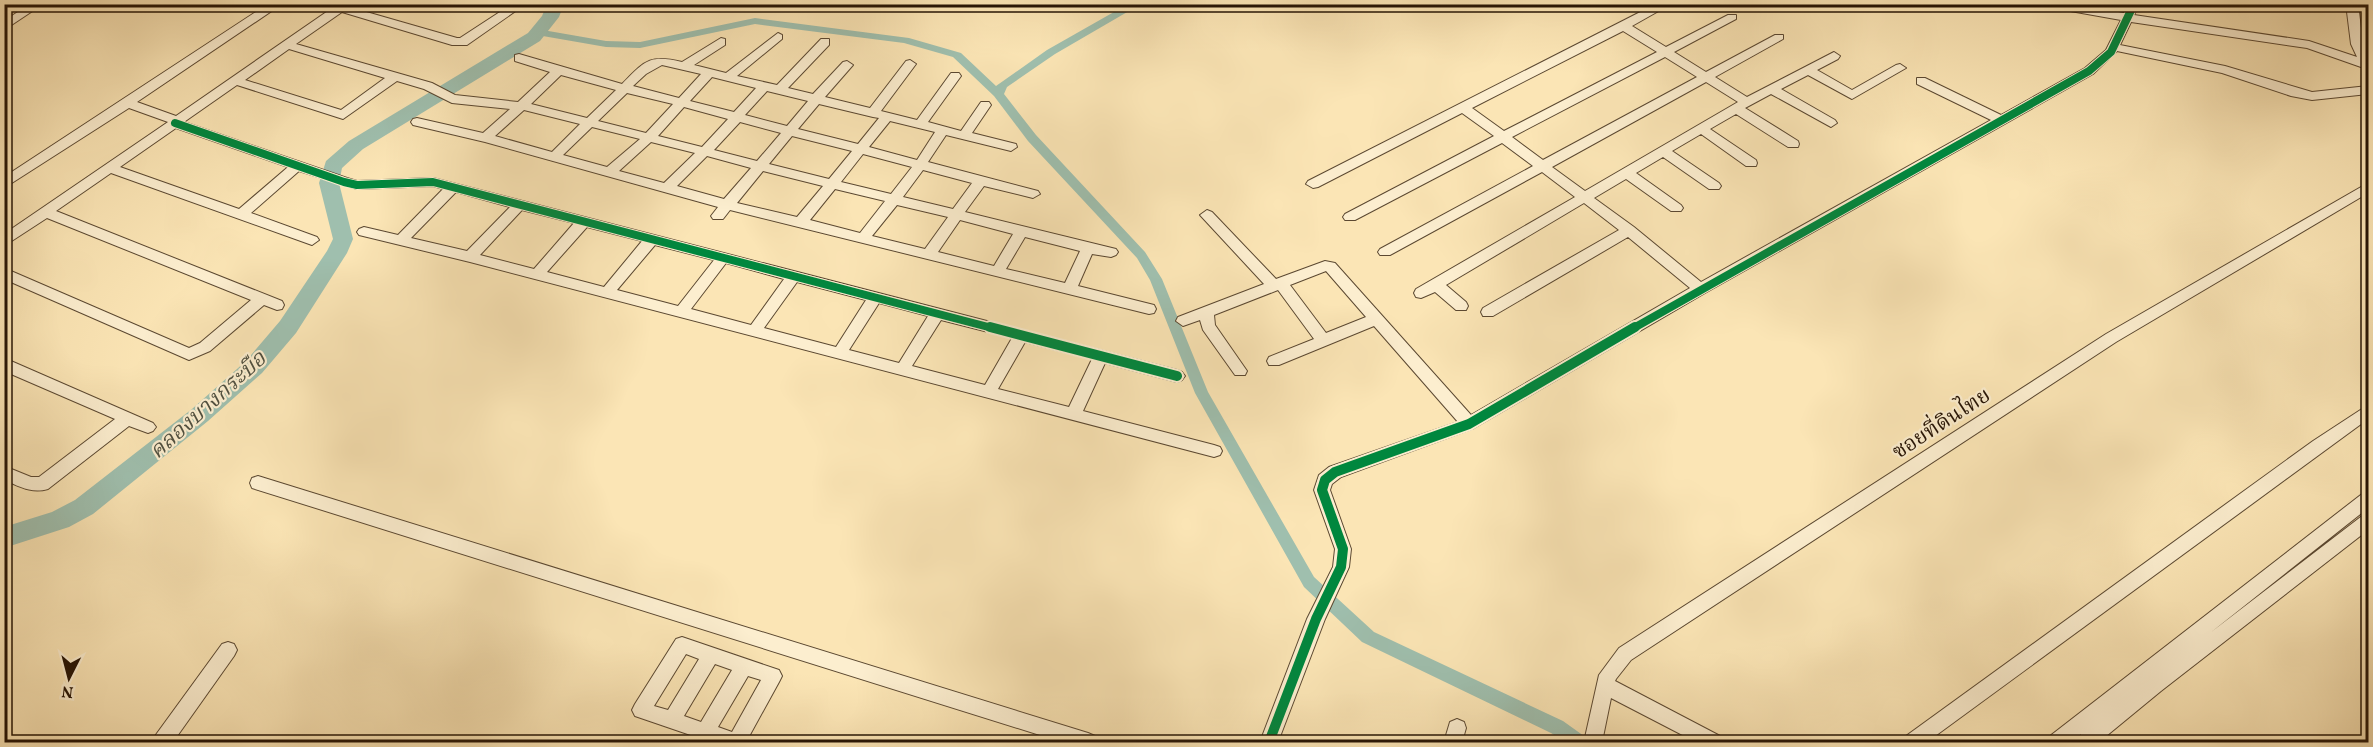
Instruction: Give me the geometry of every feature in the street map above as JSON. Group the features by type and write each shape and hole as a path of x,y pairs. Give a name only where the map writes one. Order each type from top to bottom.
{"street":[{"path":"4,27 38,4"},
{"path":"4,184 277,4"},
{"path":"1313,184 1465,109 1666,4"},
{"path":"2048,4 2087,8 2128,18 2309,45 2367,67"},
{"path":"1269,742 1317,618 1341,567 1343,549 1322,490 1325,480 1335,472 1469,424 1700,289 2089,70 2103,61 2114,46 2134,4"},
{"path":"2352,4 2357,44 2367,67"},
{"path":"4,241 344,6 463,42 508,6 528,12"},
{"path":"1350,217 1732,17"},
{"path":"1625,27 1704,76 1793,144"},
{"path":"728,77 778,37"},
{"path":"1386,252 1779,37"},
{"path":"683,67 721,42"},
{"path":"779,90 825,42"},
{"path":"287,45 428,86 452,99 523,106 1111,252"},
{"path":"2114,46 2226,69 2295,93 2312,96 2368,90"},
{"path":"1421,294 1742,105 1834,56"},
{"path":"519,58 682,104 1033,194"},
{"path":"554,157 642,71 653,63 662,61 1011,147"},
{"path":"873,113 910,64"},
{"path":"718,216 816,99 847,66"},
{"path":"1808,70 1852,95 1900,68"},
{"path":"486,138 559,71"},
{"path":"609,172 635,152 709,73"},
{"path":"920,124 955,76"},
{"path":"236,81 343,115 394,77"},
{"path":"1921,81 2001,120"},
{"path":"668,187 738,117 764,86"},
{"path":"1771,89 1831,123"},
{"path":"128,103 299,168 344,182 357,185 433,182 1177,376"},
{"path":"964,136 985,105"},
{"path":"1465,109 1629,230 1700,289"},
{"path":"800,223 887,117"},
{"path":"417,122 486,138 728,205 1149,309"},
{"path":"1702,129 1751,163"},
{"path":"863,238 896,198 943,130"},
{"path":"1664,152 1714,186"},
{"path":"111,168 312,240"},
{"path":"240,215 299,168"},
{"path":"1627,173 1676,208"},
{"path":"928,255 981,180"},
{"name":"ซอยที่ดินไทย","path":"1593,742 1608,675 1625,654 2064,368 2368,187"},
{"path":"401,240 452,188"},
{"path":"471,257 519,205"},
{"path":"45,212 278,305"},
{"path":"1207,215 1278,285 1323,340"},
{"path":"537,275 583,222"},
{"path":"997,272 1022,230"},
{"path":"1488,312 1629,230"},
{"path":"364,232 471,257 1214,451"},
{"path":"607,293 652,239"},
{"path":"1070,289 1088,248"},
{"path":"681,312 723,258"},
{"path":"1183,321 1325,266 1330,267 1469,424"},
{"path":"4,273 189,354 205,347 263,298"},
{"path":"754,331 793,277"},
{"path":"1436,285 1461,306"},
{"path":"839,354 875,298"},
{"path":"1206,313 1209,326 1240,371"},
{"path":"903,370 937,314"},
{"path":"1274,361 1376,319"},
{"path":"989,392 1021,336"},
{"path":"1073,415 1101,356"},
{"path":"4,364 148,428"},
{"path":"1913,742 2368,411"},
{"path":"4,472 29,484 42,484 128,418"},
{"path":"258,483 1088,742"},
{"path":"2086,742 2155,676 2368,499"},
{"path":"2057,742 2155,676 2337,547 2368,521"},
{"path":"2320,537 2337,547"},
{"path":"682,645 711,655 773,676 735,742 641,710 682,645"},
{"path":"162,742 228,650"},
{"path":"672,720 711,655"},
{"path":"705,732 744,666"},
{"path":"1605,685 1713,742"}],"waterway":[{"name":"คลองบางกระบือ","path":"4,538 60,520 84,507 200,415 254,367 288,327 337,253 343,239 329,183 333,166 356,145 534,37 550,17 556,4"},
{"path":"998,94 1002,85 1051,52 1136,4"},
{"path":"537,32 606,44 640,45 755,21 905,40 957,55 998,94"},
{"path":"998,94 1032,138 1141,255 1156,279 1202,393 1309,582 1368,637 1557,727 1578,742"}],"cycle path":[{"path":"1269,742 1316,619 1341,567 1343,549 1322,490 1325,480 1335,472 1469,424 1700,289 2089,71 2111,52 2134,4"},
{"path":"175,123 344,182 357,185 433,182 1177,376"}]}
